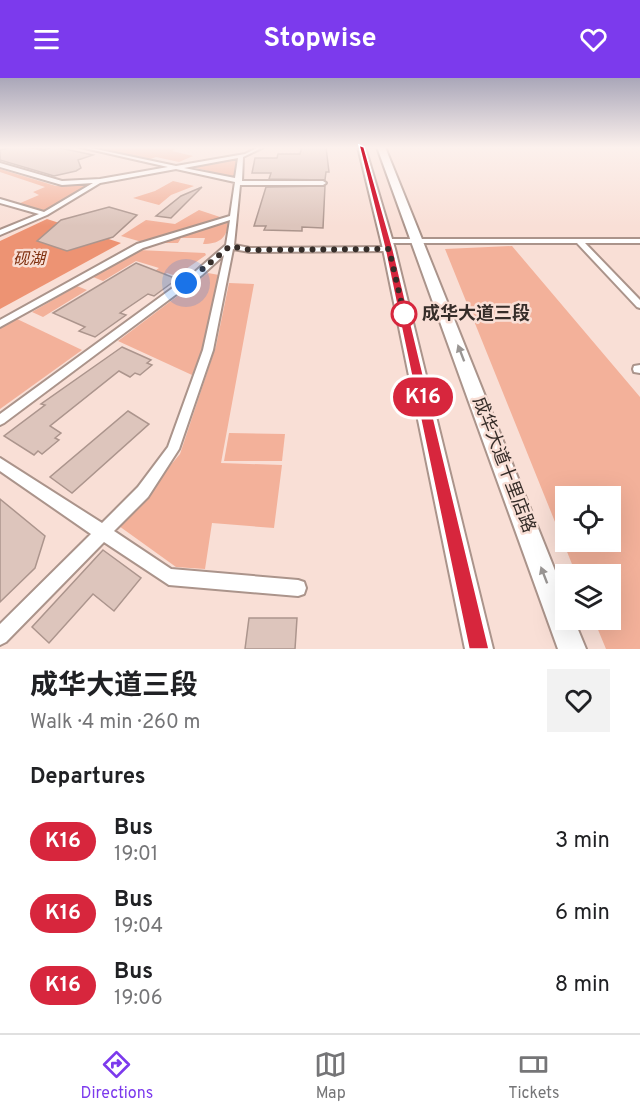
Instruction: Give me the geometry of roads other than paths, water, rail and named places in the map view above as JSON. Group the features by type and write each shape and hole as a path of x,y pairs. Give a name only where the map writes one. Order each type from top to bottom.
{"main road":[{"path":"368,174 388,244 479,649"},
{"name":"成华大道十里店路","path":"391,174 572,649"}],"street":[{"path":"30,174 62,183 100,182 142,174"},
{"path":"203,174 239,182 323,183"},
{"path":"0,636 143,492 173,449 208,350 230,246 240,174"},
{"path":"0,233 45,214 100,182"},
{"path":"0,201 45,214"},
{"path":"0,324 140,246 234,217"},
{"path":"230,246 250,250 418,241 640,241"},
{"path":"579,241 640,305"},
{"path":"0,420 199,273 230,246"},
{"path":"0,464 170,577 298,588"}],"water":[{"name":"砚湖","path":"47,219 121,243 0,309 0,241"}],"place":[{"name":"成华大道三段","path":"404,314"}]}
